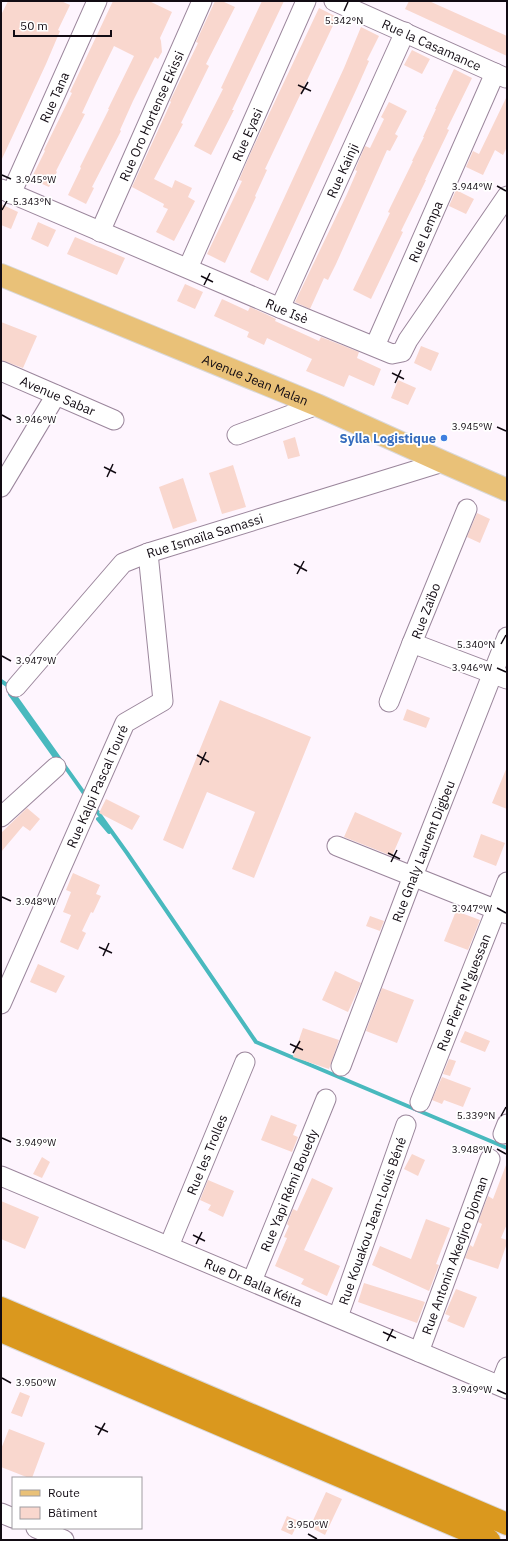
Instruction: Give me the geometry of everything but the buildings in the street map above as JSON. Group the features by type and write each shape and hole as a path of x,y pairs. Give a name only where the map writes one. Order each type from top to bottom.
{"highway":[{"path":"1,1308 507,1524"},
{"path":"1,1331 489,1540"}],"main road":[{"name":"Avenue Jean Malan","path":"1,275 317,405 507,490"}],"street":[{"name":"Rue Tana","path":"6,191 97,1"},
{"name":"Rue Oro Hortense Ekissi","path":"100,232 202,1"},
{"name":"Rue Eyasi","path":"188,268 306,1"},
{"name":"Rue la Casamance","path":"334,1 501,76"},
{"name":"Rue Kainji","path":"280,308 405,32"},
{"name":"Rue Lempa","path":"375,346 501,76"},
{"name":"Rue Isè","path":"6,191 100,232 392,354 402,352 408,340 507,196"},
{"name":"Avenue Sabar","path":"1,371 114,420"},
{"path":"1,487 56,395"},
{"path":"237,435 317,405"},
{"name":"Rue Ismaïla Samassi","path":"16,687 123,563 148,553 443,462"},
{"name":"Rue Zaïbo","path":"467,509 412,643 500,676"},
{"name":"Rue Kalpi Pascal Touré","path":"1,1004 125,723 163,701 148,553"},
{"name":"Rue Gnaly Laurent Digbeu","path":"341,1066 413,876 500,676 507,637"},
{"path":"389,702 412,643"},
{"path":"1,817 56,767"},
{"path":"337,846 502,912"},
{"name":"Rue Pierre N'guessan","path":"420,1102 502,912 507,882"},
{"name":"Rue les Trolles","path":"169,1246 245,1062"},
{"name":"Rue Yapi Rémi Bouedy","path":"252,1281 326,1099"},
{"name":"Rue Kouakou Jean-Louis Béné","path":"338,1317 406,1125"},
{"name":"Rue Antonin Akedjro Djoman","path":"419,1352 490,1159"},
{"name":"Rue Dr Balla Kéita","path":"1,1176 503,1387"},
{"path":"503,1387 507,1367"},
{"path":"1,1513 12,1518"},
{"path":"38,1529 64,1540"}],"waterway":[{"path":"1,681 7,685 86,796"},
{"path":"10,694 55,757"},
{"path":"94,807 256,1042 507,1148"},
{"path":"98,819 109,832"}],"place":[{"name":"Sylla Logistique","path":"444,438"}]}
